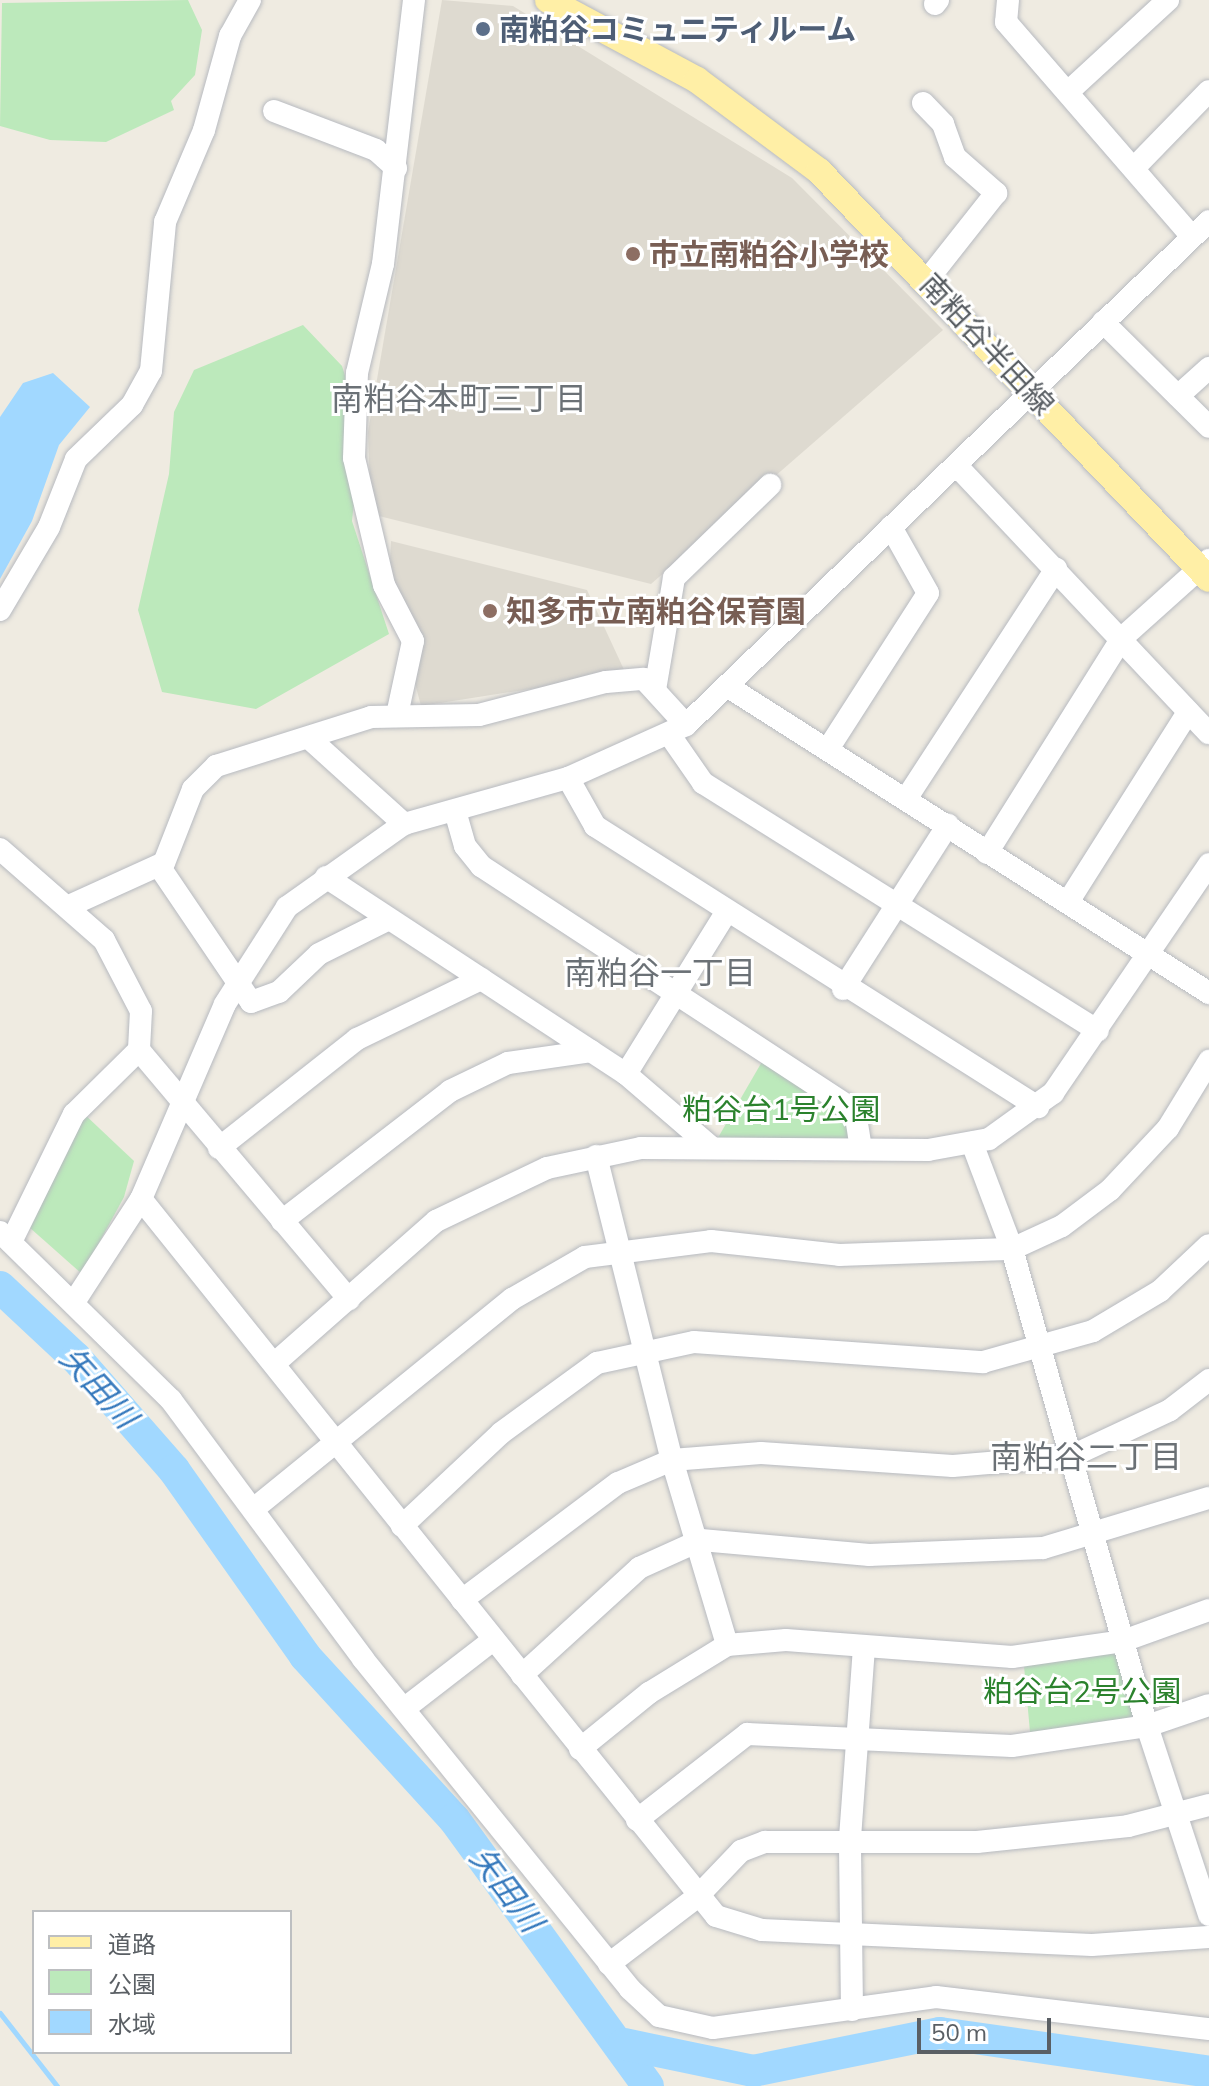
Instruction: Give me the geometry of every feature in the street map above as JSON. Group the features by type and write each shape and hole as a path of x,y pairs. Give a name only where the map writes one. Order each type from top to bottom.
{"main road":[{"name":"南粕谷半田線","path":"548,0 741,109 819,171 928,279 1032,393 1206,569"}],"street":[{"path":"0,610 49,527 76,459 132,405 151,371 165,222 204,130 230,36 250,0"},
{"path":"397,715 413,641 384,585 354,458 357,373 378,295 396,168 414,0"},
{"path":"1008,0 1006,22 1192,237"},
{"path":"1068,92 1168,0"},
{"path":"1134,168 1209,91"},
{"path":"923,103 943,124 955,157 996,193 928,279"},
{"path":"274,111 376,150 396,168"},
{"path":"76,1299 141,1199 237,985 287,907 404,824 568,778 678,730 730,688 796,612 957,466 1209,221"},
{"path":"1103,322 1209,427"},
{"path":"1178,396 1209,368"},
{"path":"957,466 1209,733"},
{"path":"655,690 674,578 770,485"},
{"path":"828,749 928,593 891,527"},
{"path":"906,799 1056,569"},
{"path":"987,853 1122,638 1206,569"},
{"path":"69,906 159,866 174,846 193,789 216,766 310,739 371,717 479,715 606,682 644,679 655,690 678,730 703,783 1098,1031"},
{"path":"730,688 1209,993"},
{"path":"1068,902 1188,712"},
{"path":"310,739 404,824"},
{"path":"568,778 595,826 843,989 1038,1107"},
{"path":"455,811 465,846 481,866 677,990 855,1111 861,1149"},
{"path":"843,989 948,825"},
{"path":"0,849 69,906 104,940 129,980 141,1011 139,1050 74,1114 5,1237 76,1299 171,1400 256,1507 405,1708 609,1964 659,2016 681,2025 783,2023 936,1997 1209,2029"},
{"path":"275,1363 436,1221 498,1188 596,1156 712,1148 861,1149 972,1143 1038,1107 1098,1031 1151,956 1209,864"},
{"path":"159,866 251,1002 279,992 319,954 389,919"},
{"path":"326,877 626,1074 712,1148"},
{"path":"626,1074 726,913"},
{"path":"219,1148 357,1039 481,979"},
{"path":"139,1050 187,1100 219,1148 349,1299"},
{"path":"282,1221 450,1091 508,1063 591,1051"},
{"path":"256,1507 338,1445 512,1299 554,1271 621,1248 711,1241 839,1255 1012,1249 1062,1226 1110,1190 1168,1128 1209,1061"},
{"path":"972,1143 1012,1249 1147,1726 1180,1814 1209,1915"},
{"path":"596,1156 672,1460 701,1540 727,1645"},
{"path":"141,1199 275,1363 697,1897 732,1925 1092,1945 1209,1937"},
{"path":"402,1526 557,1387 597,1363 645,1349 694,1342 983,1362 1040,1350 1093,1331 1160,1291 1209,1245"},
{"path":"462,1600 618,1483 672,1460 761,1453 953,1466 1072,1456 1170,1410 1209,1380"},
{"path":"522,1675 639,1568 701,1540 869,1555 960,1554 1043,1548 1209,1498"},
{"path":"580,1749 649,1693 727,1645 786,1640 1012,1657 1123,1641 1209,1610"},
{"path":"405,1708 493,1640"},
{"path":"852,2010 850,1838 864,1648"},
{"path":"637,1820 747,1734 1012,1746 1147,1726 1209,1705"},
{"path":"609,1964 697,1897 753,1847 850,1838 977,1842 1180,1814 1209,1805"}],"shaded area":[{"name":"市立南粕谷小学校","path":"442,0 513,6 792,178 943,330 651,584 371,514 368,432"},
{"path":"391,541 587,590 626,674 421,706 389,585"}],"green space":[{"path":"188,0 202,30 195,75 171,101 174,110 106,142 50,140 0,126 2,3"},
{"path":"303,325 342,366 362,429 352,521 389,634 256,709 162,692 138,610 169,474 174,412 194,370"},
{"name":"粕谷台1号公園","path":"767,1053 855,1111 861,1149 712,1148"},
{"path":"82,1112 134,1161 124,1197 82,1274 29,1227"},
{"name":"粕谷台2号公園","path":"1123,1641 1147,1726 1031,1743 1023,1655"}],"water":[{"path":"53,373 90,407 59,445 32,521 0,579 0,417 23,383"}],"waterway":[{"name":"矢田川","path":"0,1287 76,1358 174,1470 305,1656 454,1819 648,2086"},
{"path":"0,2013 32,2054"},
{"name":"矢田川","path":"624,2044 753,2071 940,2033 1209,2072"},
{"path":"32,2054 57,2086"}],"place":[{"name":"南粕谷コミュニティルーム","path":"483,29"},
{"name":"市立南粕谷小学校","path":"633,254"},
{"name":"知多市立南粕谷保育園","path":"490,611"}],"district":[{"name":"南粕谷本町三丁目","path":"459,398"},
{"name":"南粕谷一丁目","path":"660,972"},
{"name":"南粕谷二丁目","path":"1086,1456"}]}
